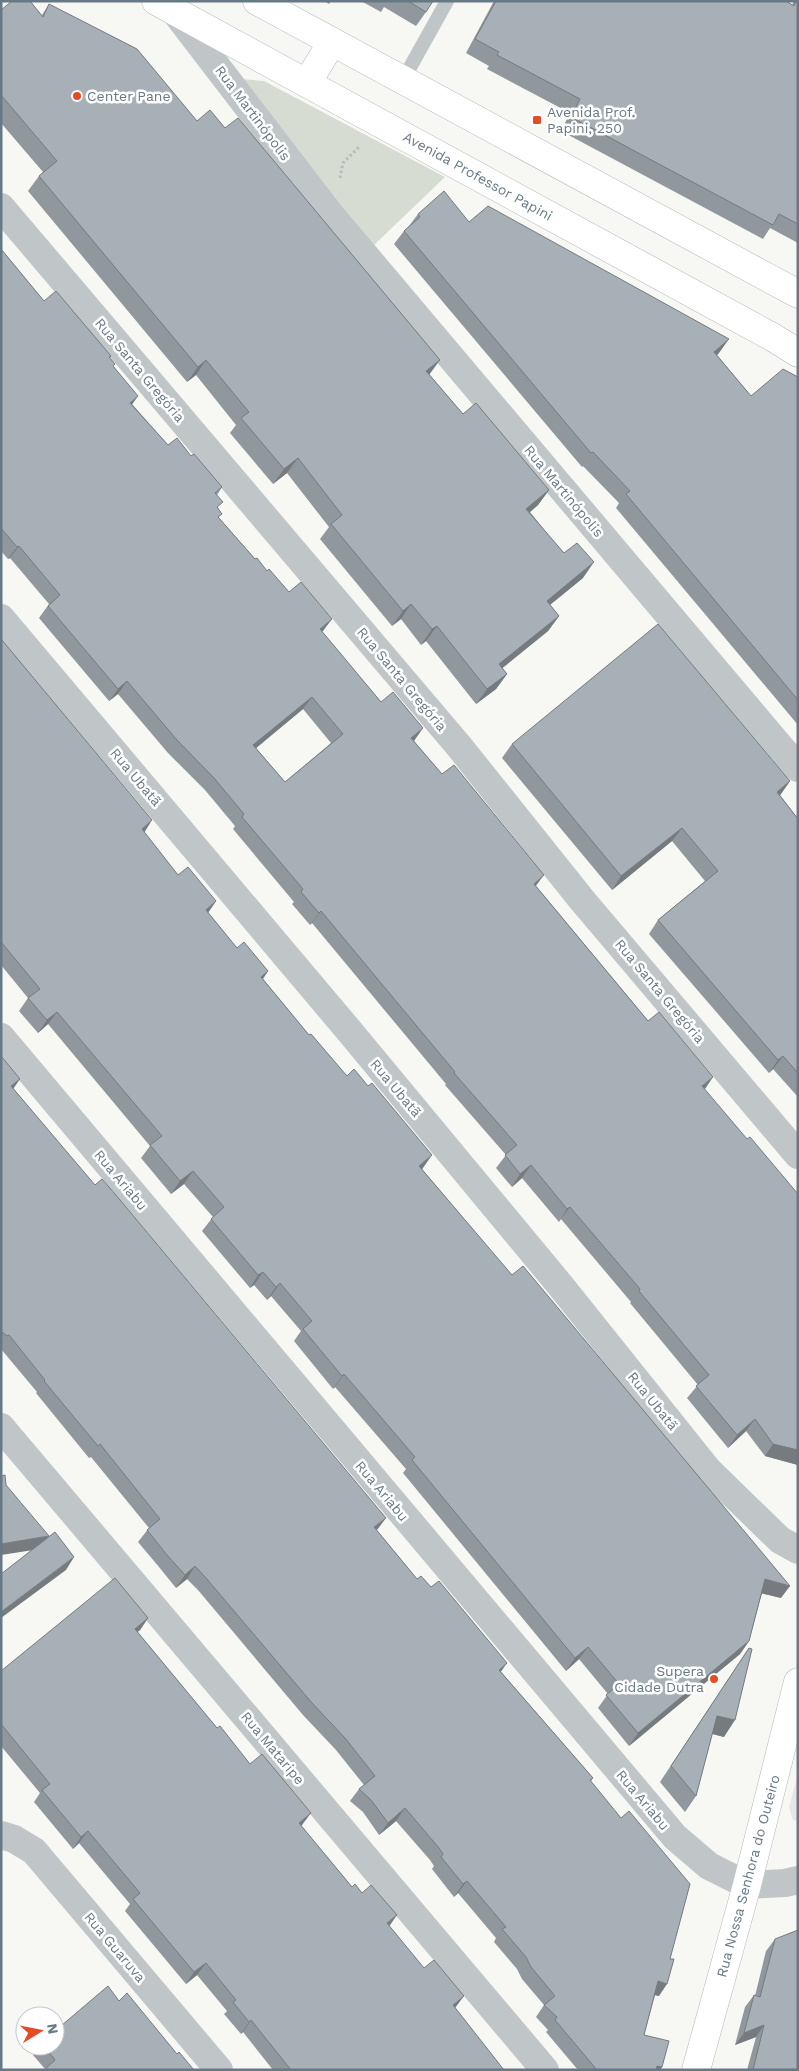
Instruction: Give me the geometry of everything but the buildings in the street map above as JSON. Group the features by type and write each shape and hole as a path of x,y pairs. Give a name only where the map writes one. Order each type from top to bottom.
{"main road":[{"path":"257,1 798,294"},
{"name":"Avenida Professor Papini","path":"166,7 382,123 774,338 798,353"},
{"path":"307,83 332,42"},
{"name":"Rua Nossa Senhora do Outeiro","path":"696,2070 747,1884 798,1682"}],"street":[{"name":"Rua Martinópolis","path":"166,7 330,214 798,768"},
{"name":"Rua Santa Gregória","path":"1,207 458,745 582,900 798,1155"},
{"name":"Rua Ubatã","path":"1,618 357,1041 553,1278 708,1470 780,1540 798,1550"},
{"name":"Rua Ariabu","path":"1,1037 674,1837 709,1866 747,1884 785,1883 798,1880"},
{"name":"Rua Mataripe","path":"1,1427 545,2070"},
{"name":"Rua Guaruva","path":"1,1835 34,1851 219,2070"}],"lane":[{"path":"403,80 447,1"}],"path":[{"path":"330,214 344,163 382,123"}],"shaded area":[{"path":"239,79 264,81 445,177 372,247"},
{"path":"798,1775 798,1821 793,1820 789,1807"}],"place":[{"name":"Center Pane","path":"77,96"},
{"name":"Avenida Prof. Papini, 250","path":"537,120"},
{"name":"Supera Cidade Dutra","path":"714,1679"}]}
